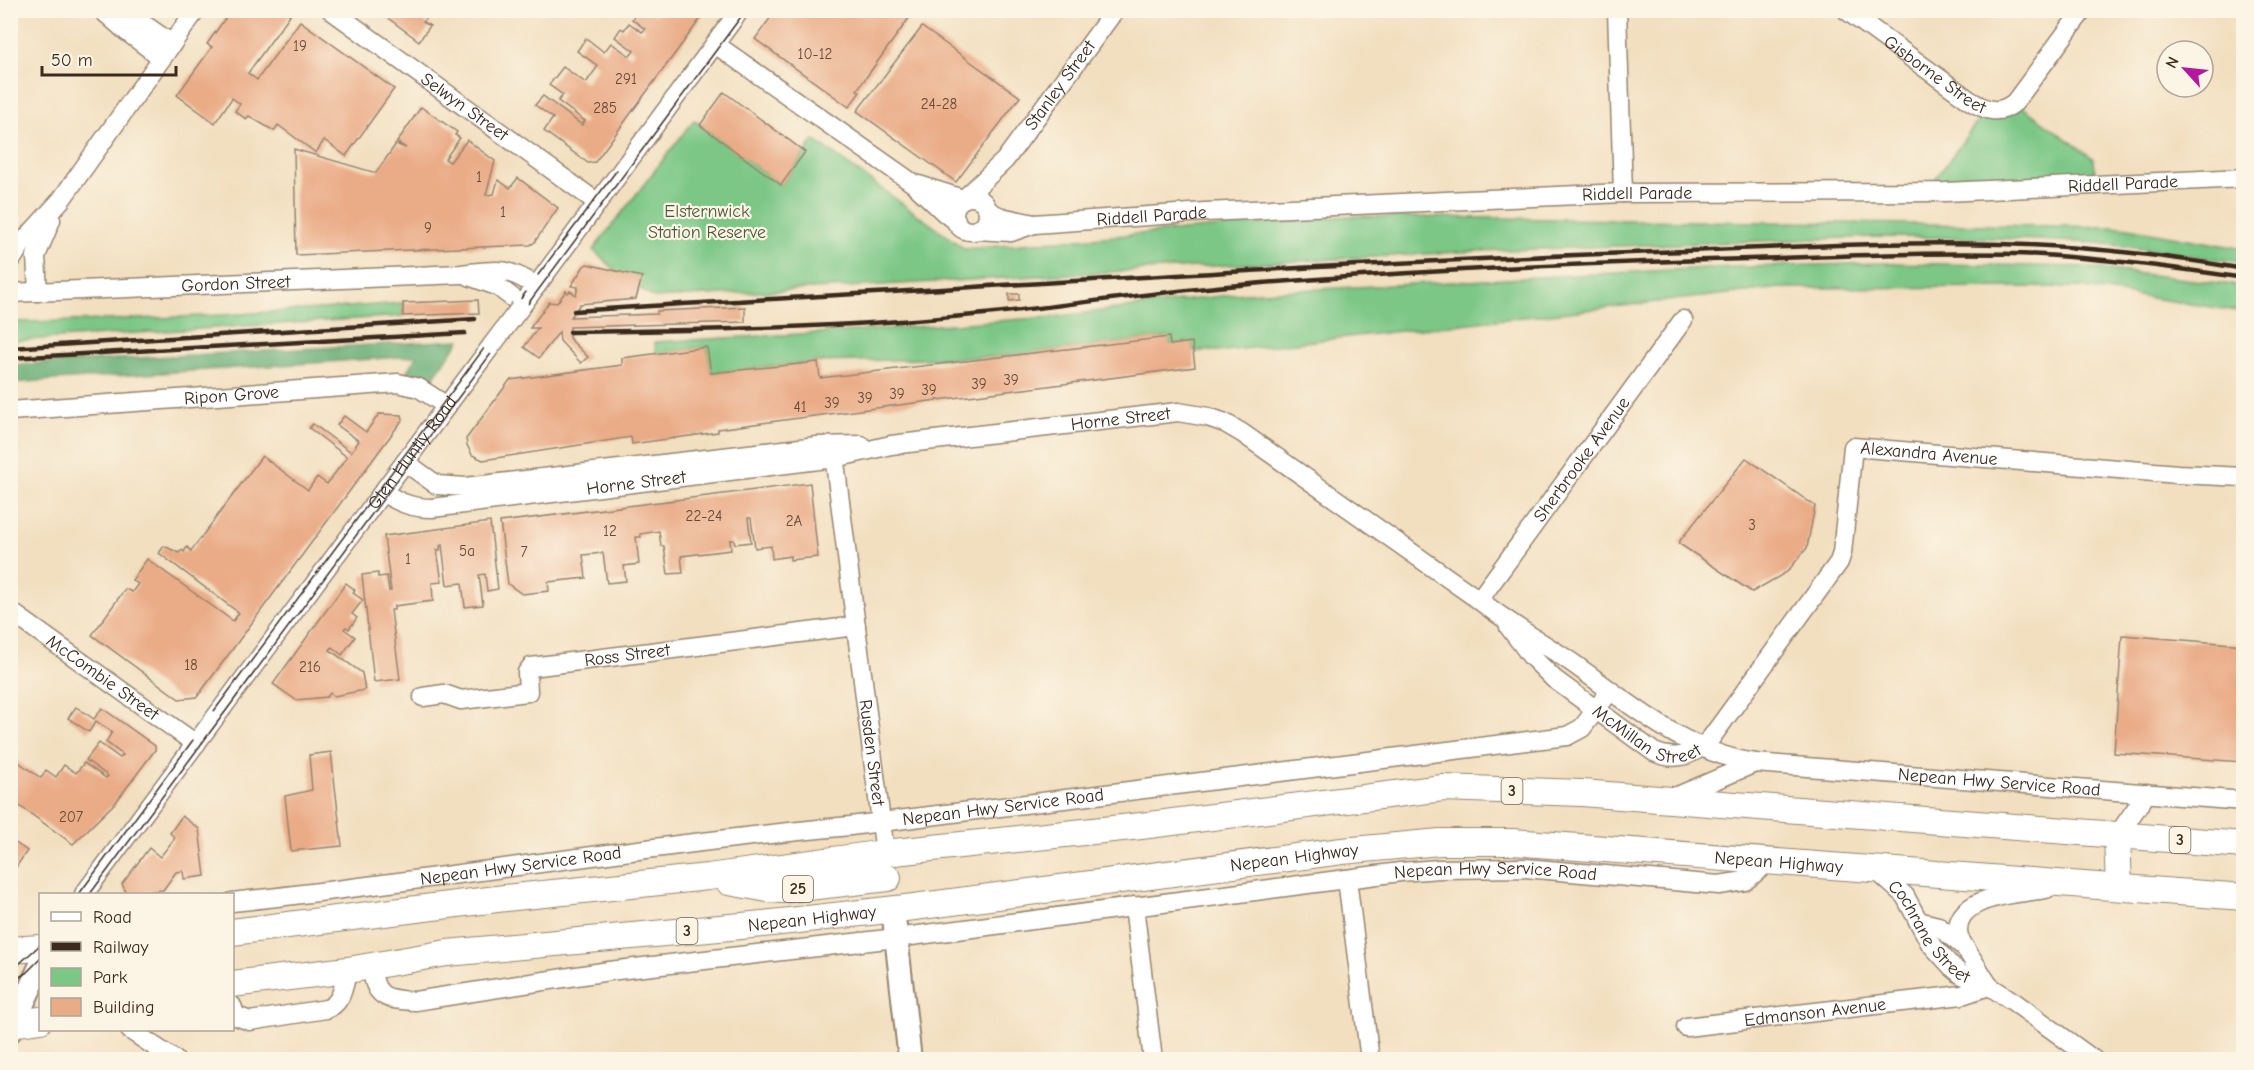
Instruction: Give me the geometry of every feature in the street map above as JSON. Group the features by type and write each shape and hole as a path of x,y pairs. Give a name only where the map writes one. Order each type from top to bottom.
{"highway":[{"name":"3","path":"234,932 708,877 885,853 1141,826 1443,788 1582,793 2244,845"},
{"path":"2117,836 2119,886"},
{"name":"Nepean Highway","path":"234,984 360,968 482,949 730,927 892,909 1342,851 1440,842 1512,842 2244,897"},
{"name":"Rusden Street","path":"885,853 892,909"},
{"name":"25","path":"708,877 741,885 782,890 888,878"},
{"path":"10,950 39,948"},
{"path":"12,1026 39,1020"}],"main road":[{"name":"Rusden Street","path":"892,909 910,1059"},
{"path":"12,1026 39,969"}],"street":[{"path":"102,10 126,31 167,51"},
{"path":"118,10 146,26 167,51"},
{"path":"10,262 23,242 61,200 196,10"},
{"name":"Selwyn Street","path":"331,10 598,203"},
{"name":"Glen Huntly Road","path":"85,893 740,10"},
{"name":"Stanley Street","path":"964,198 1005,160 1115,10"},
{"path":"1617,10 1623,193"},
{"name":"Gisborne Street","path":"1846,10 1969,100 1986,110 1998,111 2015,102 2084,10"},
{"path":"715,44 914,184 964,229 976,230 985,223 987,210 977,198 964,198 914,184"},
{"name":"Stanley Street","path":"987,210 1005,160"},
{"name":"Riddell Parade","path":"976,230 1011,232 1034,224 1205,212 1623,193 1945,192 2244,178"},
{"path":"956,220 955,208 964,198"},
{"path":"38,292 36,256 42,237 61,200"},
{"name":"Riddell Parade","path":"987,210 1001,217 1034,224"},
{"name":"Gordon Street","path":"10,293 462,274 503,270 515,273 536,286"},
{"name":"Gordon Street","path":"462,274 498,286 521,306"},
{"name":"Sherbrooke Avenue","path":"1479,600 1683,320"},
{"name":"Ripon Grove","path":"10,411 398,383 422,389 447,406"},
{"name":"Horne Street","path":"383,492 398,502 432,508 492,493 891,445 1178,412 1208,417"},
{"name":"McMillan Street","path":"1208,417 1225,423 1242,433 1479,600 1506,622 1562,656 1660,726 1701,747 1679,757 1658,754 1559,683 1537,663 1506,622"},
{"name":"Alexandra Avenue","path":"1701,747 1711,738 1839,562 1842,553 1853,447 2178,474 2244,477"},
{"name":"Rusden Street","path":"834,452 885,853"},
{"name":"Horne Street","path":"405,462 440,486 492,493"},
{"name":"McCombie Street","path":"10,611 196,744"},
{"name":"Ross Street","path":"423,697 444,694 461,700 528,692 527,672 531,667 856,626"},
{"name":"Nepean Hwy Service Road","path":"234,902 1568,736 1582,728 1610,691"},
{"name":"Nepean Hwy Service Road","path":"1701,747 1735,759 1755,763 2244,801"},
{"name":"Nepean Hwy Service Road","path":"1666,801 1755,763"},
{"path":"2117,836 2147,793"},
{"name":"Nepean Hwy Service Road","path":"926,934 1439,869 1515,868 1733,884 1745,881 1771,860"},
{"name":"Cochrane Street","path":"1875,869 1901,892 1936,952 1957,971 1972,971"},
{"path":"1347,879 1370,1059"},
{"name":"Cochrane Street","path":"2068,885 1974,904 1964,912 1958,924 1959,936 1972,971 1989,986 2094,1059"},
{"path":"309,893 322,921"},
{"path":"1134,906 1153,1059"},
{"path":"1918,921 1938,926 1965,947"},
{"name":"Nepean Highway","path":"896,938 926,934"},
{"path":"234,1011 236,1016 250,1021 326,1009 339,1001 360,968 380,992 400,1001 415,1001 609,971 896,938"},
{"path":"1946,996 1972,971"},
{"name":"Edmanson Avenue","path":"1686,1027 1962,995 1989,986"},
{"path":"133,1031 176,1059"}],"green space":[{"path":"2020,105 2094,159 2095,176 1931,185 1982,115 1993,118 2002,117"},
{"name":"Elsternwick Station Reserve","path":"694,120 781,185 814,140 965,249 1348,216 2122,227 2243,249 2244,263 2099,243 1995,238 1874,237 1477,251 654,298 624,278 593,250"},
{"path":"1886,263 2082,267 2244,286 2243,312 2079,287 1780,288 1224,351 1193,351 1192,342 1170,345 1169,337 996,357 818,362 711,373 707,347 656,354 655,342 1053,317 1245,293 1708,268"},
{"path":"403,303 403,316 11,341 11,322 207,316"},
{"path":"460,340 430,382 405,374 417,356 11,383 11,365"}],"building":[{"path":"231,10 284,10 290,15 248,73 257,80 300,21 394,89 346,156 324,140 316,153 278,125 274,131 249,116 246,119 235,111 240,104 232,98 215,123 177,95 212,47 207,44"},
{"path":"377,10 431,10 423,22 430,26 419,41"},
{"path":"639,10 649,10 655,15 658,10 707,10 595,162 588,163 544,131 553,118 535,105 543,96 582,125 585,121 558,101 563,95 549,85 563,67 586,83 598,66 577,51 586,38 604,52 611,43 630,56 634,51 615,37 621,28 624,30 629,23 642,32 645,29 632,19"},
{"path":"776,10 908,10 912,14 857,90 860,92 849,107 755,39"},
{"path":"922,27 1020,97 956,182 857,111"},
{"path":"724,92 805,152 781,185 700,125"},
{"path":"421,107 457,132 455,135 460,138 445,159 450,162 467,140 495,161 486,195 494,194 498,180 510,188 518,178 558,208 534,243 296,255 294,149 376,173 396,144 406,148 397,142"},
{"path":"587,264 642,277 636,299 580,304 571,317 657,314 657,311 745,307 745,322 570,327 569,338 588,357 581,363 560,341 559,332 539,358 524,347 538,328 530,328 549,302 557,303 566,291 576,295 578,287 571,286"},
{"path":"1009,294 1019,294 1019,300 1009,301"},
{"path":"478,300 479,313 403,316 403,303"},
{"path":"1169,337 1170,345 1192,342 1195,367 718,429 718,432 632,444 631,437 483,460 472,455 466,439 510,380 622,365 622,358 707,347 711,373 818,362 820,378"},
{"path":"379,414 402,415 403,419 197,697 179,699 92,635 125,589 132,592 138,584 132,580 147,559 233,621 239,613 159,553 164,546 179,553 182,550 184,552 187,547 191,551 262,456 308,490 317,477 327,484 347,457 309,428 313,424 351,452 359,441 337,425 344,416 366,432"},
{"path":"1746,458 1815,506 1807,548 1787,572 1752,592 1678,543"},
{"path":"810,483 818,557 790,560 790,556 772,559 771,546 755,548 751,518 748,518 751,542 735,544 734,540 730,540 731,550 681,556 683,573 668,574 664,546 661,546 659,531 640,534 641,537 636,537 639,564 624,566 626,581 607,583 603,553 583,555 586,578 548,582 549,591 522,594 508,584 500,522"},
{"path":"490,522 498,589 487,591 485,574 479,575 483,605 465,607 462,583 447,585 442,545 440,546 440,550 437,550 442,582 432,583 433,601 394,606 394,610 391,610 400,679 374,682 362,575 378,573 378,577 387,576 389,591 391,591 384,536"},
{"path":"346,583 355,590 353,593 363,600 352,614 357,618 349,629 346,627 344,629 355,637 342,655 332,647 330,650 362,673 365,690 334,696 330,693 327,697 296,700 273,684"},
{"path":"2122,635 2244,645 2244,762 2114,753"},
{"path":"76,707 94,719 102,708 155,746 155,750 116,802 73,844 10,799 10,756 41,778 46,770 56,777 64,765 76,773 84,763 106,778 108,776 86,760 99,743 120,758 123,755 106,742 112,732 96,721 89,732 68,718"},
{"path":"331,752 342,846 291,851 285,796 312,790 309,755"},
{"path":"182,816 199,829 205,876 184,879 183,871 176,872 163,890 126,893 122,884 149,848 160,857 175,838 170,833"},
{"path":"10,839 27,851 10,876"}],"tram line":[{"path":"91,893 746,10"},
{"path":"538,275 617,170"},
{"path":"214,711 526,292"},
{"path":"80,893 193,740"},
{"path":"10,972 39,946"},
{"path":"10,983 26,973 39,960"}],"railway":[{"path":"574,311 1412,262 1872,244 1958,243 2093,249 2153,255 2244,269"},
{"path":"570,332 873,323 974,315 1251,284 1561,265 1932,254 2006,254 2144,264 2244,278"},
{"path":"10,348 475,319"},
{"path":"10,358 465,333"}]}
